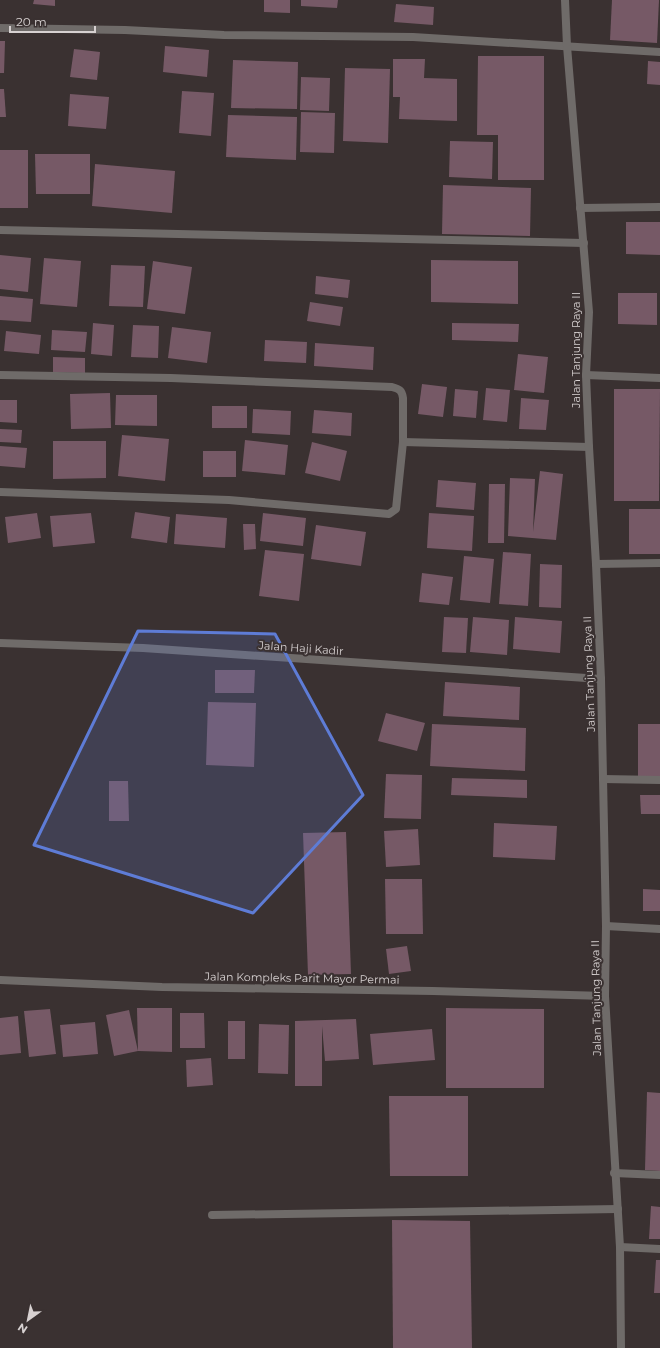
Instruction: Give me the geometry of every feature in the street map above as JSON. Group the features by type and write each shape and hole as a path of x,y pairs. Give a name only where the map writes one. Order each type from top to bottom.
{"street":[{"name":"Jalan Tanjung Raya II","path":"565,0 567,46 589,312 586,375 601,679 606,926 604,996 614,1173 620,1247 621,1348"},
{"path":"0,28 125,30 224,35 413,37 660,52"},
{"path":"580,208 660,207"},
{"path":"0,230 584,243"},
{"path":"0,375 171,378 392,387 400,389 403,393 403,442 396,509 389,514 228,500 0,492"},
{"path":"586,375 660,378"},
{"path":"403,442 589,447"},
{"path":"596,564 660,563"},
{"name":"Jalan Haji Kadir","path":"0,642 143,648 601,679"},
{"path":"603,779 660,780"},
{"path":"606,926 660,929"},
{"name":"Jalan Kompleks Parit Mayor Permai","path":"0,980 162,987 425,991 604,996"},
{"path":"614,1173 660,1175"},
{"path":"212,1215 618,1210"},
{"path":"620,1247 660,1249"}],"highlighted area":[{"path":"138,631 275,634 363,795 253,913 34,845"}],"building":[{"path":"34,0 55,0 55,6 33,4"},
{"path":"264,0 290,0 290,13 264,12"},
{"path":"301,0 338,0 337,8 301,6"},
{"path":"612,0 659,0 657,43 610,40"},
{"path":"396,4 434,7 433,25 394,22"},
{"path":"0,41 5,41 4,73 0,73"},
{"path":"165,46 209,50 207,77 163,72"},
{"path":"74,49 100,52 97,80 70,77"},
{"path":"478,56 544,56 544,180 498,180 498,135 477,135"},
{"path":"393,59 425,59 424,78 457,79 457,121 399,119 400,97 393,97"},
{"path":"233,60 298,62 297,109 231,108"},
{"path":"648,61 660,62 660,85 647,84"},
{"path":"345,68 390,69 388,143 343,141"},
{"path":"301,77 330,78 329,111 300,110"},
{"path":"0,89 4,89 6,117 0,117"},
{"path":"182,91 214,93 211,136 179,133"},
{"path":"70,94 109,97 106,129 68,126"},
{"path":"301,112 335,113 334,153 300,152"},
{"path":"228,115 297,117 296,160 226,157"},
{"path":"450,141 493,142 492,179 449,177"},
{"path":"0,150 28,150 28,208 0,208"},
{"path":"35,154 90,154 90,194 36,194"},
{"path":"95,164 175,171 172,213 92,206"},
{"path":"443,185 531,188 530,236 442,234"},
{"path":"626,222 660,222 660,255 626,254"},
{"path":"0,255 31,258 28,292 0,289"},
{"path":"44,258 81,261 77,307 40,304"},
{"path":"431,260 518,261 518,304 431,302"},
{"path":"153,261 192,267 185,314 147,309"},
{"path":"111,265 145,266 143,307 109,306"},
{"path":"316,276 350,280 348,298 315,294"},
{"path":"618,293 657,293 657,325 618,324"},
{"path":"0,296 33,299 31,322 0,320"},
{"path":"310,302 343,307 340,326 307,321"},
{"path":"93,323 114,325 112,356 91,354"},
{"path":"452,323 519,324 518,342 452,340"},
{"path":"133,325 159,326 158,358 131,357"},
{"path":"172,327 211,332 207,363 168,358"},
{"path":"52,330 87,332 85,352 51,350"},
{"path":"6,331 41,335 39,354 4,351"},
{"path":"265,340 307,342 306,363 264,361"},
{"path":"315,343 374,347 373,370 314,366"},
{"path":"518,354 548,357 544,393 514,390"},
{"path":"53,357 85,358 85,373 53,372"},
{"path":"422,384 447,387 443,417 418,414"},
{"path":"486,388 510,390 507,422 483,420"},
{"path":"455,389 478,391 476,418 453,416"},
{"path":"614,389 660,389 659,501 614,501"},
{"path":"110,393 111,428 71,429 70,394"},
{"path":"116,395 157,395 157,426 115,425"},
{"path":"521,398 549,400 546,430 519,429"},
{"path":"0,400 17,400 17,423 0,422"},
{"path":"212,406 247,406 247,428 212,428"},
{"path":"253,409 291,411 290,435 252,433"},
{"path":"314,410 352,413 351,436 312,433"},
{"path":"0,429 22,430 21,443 0,442"},
{"path":"122,435 169,439 165,481 118,476"},
{"path":"245,440 288,445 285,475 242,471"},
{"path":"53,441 106,441 106,478 53,479"},
{"path":"312,442 347,451 340,481 305,473"},
{"path":"0,446 27,448 25,468 0,466"},
{"path":"203,451 236,451 236,477 203,477"},
{"path":"540,471 563,474 556,540 508,536 510,478 535,479 533,532"},
{"path":"438,480 476,483 474,510 436,507"},
{"path":"489,484 505,484 504,543 488,543"},
{"path":"629,509 660,509 660,554 629,554"},
{"path":"135,512 170,517 167,543 131,538"},
{"path":"37,513 41,538 8,543 5,517"},
{"path":"91,513 95,543 53,547 50,516"},
{"path":"263,513 306,518 303,546 260,541"},
{"path":"429,513 474,516 472,551 427,548"},
{"path":"176,514 227,518 225,548 174,544"},
{"path":"243,524 255,524 256,549 244,550"},
{"path":"316,525 366,532 361,566 311,559"},
{"path":"265,550 304,554 299,601 259,596"},
{"path":"503,552 531,554 528,606 499,604"},
{"path":"464,556 494,559 490,603 460,600"},
{"path":"540,564 562,565 561,608 539,607"},
{"path":"422,573 453,577 449,605 419,602"},
{"path":"444,617 468,618 466,653 442,652"},
{"path":"473,617 509,620 507,655 470,652"},
{"path":"515,617 562,621 560,653 513,649"},
{"path":"215,670 255,670 254,693 215,693"},
{"path":"445,682 520,687 519,720 443,716"},
{"path":"208,702 256,703 254,767 206,765"},
{"path":"386,713 425,723 417,751 378,741"},
{"path":"432,724 526,728 525,771 430,766"},
{"path":"638,724 660,724 660,776 638,776"},
{"path":"386,774 422,775 421,819 384,818"},
{"path":"452,778 527,780 527,798 451,795"},
{"path":"109,781 128,781 129,821 109,821"},
{"path":"640,795 660,795 660,814 641,814"},
{"path":"494,823 557,826 555,860 493,857"},
{"path":"418,829 420,865 386,867 384,831"},
{"path":"346,832 351,974 308,975 303,833"},
{"path":"385,879 422,879 423,934 386,934"},
{"path":"643,889 660,890 660,911 643,911"},
{"path":"407,946 411,971 389,974 386,949"},
{"path":"137,1008 172,1008 172,1052 138,1051"},
{"path":"446,1008 544,1009 544,1088 446,1088"},
{"path":"50,1009 56,1054 29,1057 24,1011"},
{"path":"129,1010 138,1051 114,1056 106,1015"},
{"path":"180,1013 204,1013 205,1048 180,1048"},
{"path":"18,1016 21,1053 0,1055 0,1018"},
{"path":"356,1019 359,1059 325,1061 322,1026 322,1086 295,1086 295,1021"},
{"path":"228,1021 245,1021 245,1059 228,1059"},
{"path":"95,1022 98,1054 63,1057 60,1025"},
{"path":"259,1024 289,1025 288,1074 258,1073"},
{"path":"432,1029 435,1060 373,1065 370,1034"},
{"path":"211,1058 213,1085 187,1087 186,1060"},
{"path":"647,1092 660,1093 660,1171 645,1170"},
{"path":"389,1096 468,1096 468,1176 390,1176"},
{"path":"651,1206 660,1207 660,1239 649,1239"},
{"path":"392,1220 470,1221 472,1348 393,1348"},
{"path":"656,1260 660,1260 660,1293 654,1293"}]}
